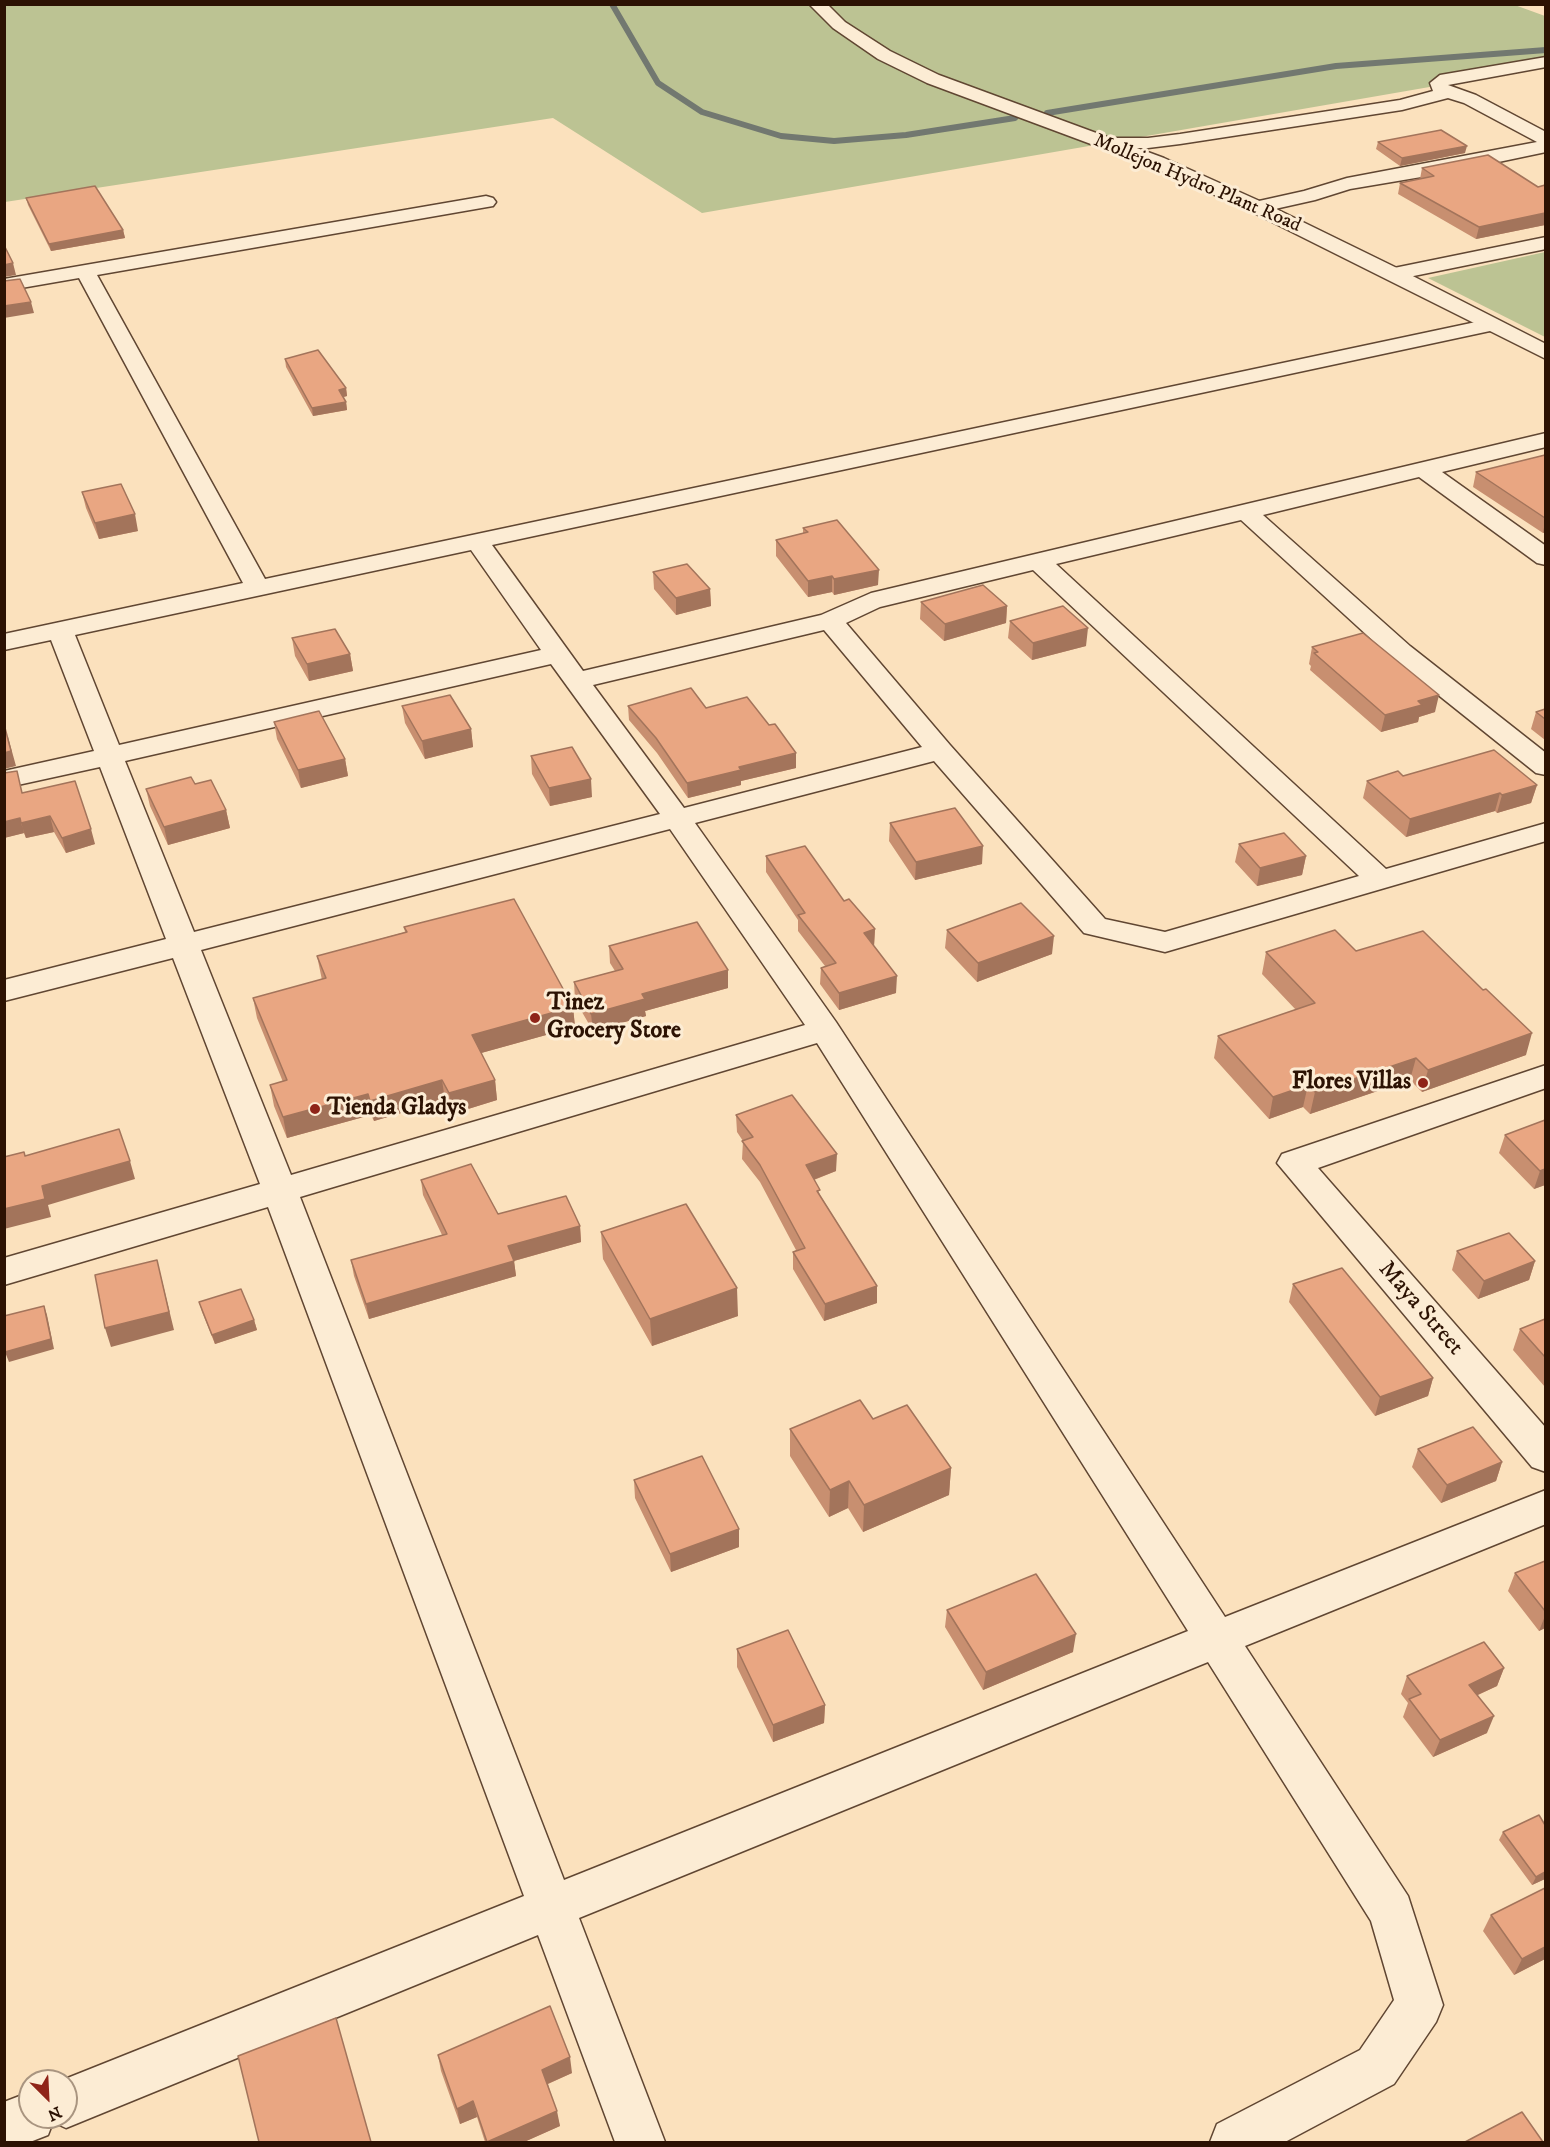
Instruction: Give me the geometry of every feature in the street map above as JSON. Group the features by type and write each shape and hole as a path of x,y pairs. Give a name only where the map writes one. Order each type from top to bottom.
{"street":[{"name":"Mollejon Hydro Plant Road","path":"817,4 839,25 884,55 933,79 1157,162 1257,207 1394,274 1545,353"},
{"path":"1545,62 1446,79 1440,83 1441,89 1470,99 1545,140"},
{"path":"1105,143 1148,143 1224,133 1402,105 1448,92"},
{"path":"1257,207 1308,196 1347,184 1451,166 1545,146"},
{"path":"4,285 486,202"},
{"path":"1394,274 1545,243"},
{"path":"84,271 258,588"},
{"path":"4,642 1490,325"},
{"path":"4,780 109,755 567,668 830,621 871,601 1545,440"},
{"path":"1421,468 1545,558"},
{"path":"1247,513 1401,652 1545,767"},
{"path":"477,541 678,819 825,1030 1392,1912 1419,2005 1377,2067 1235,2142"},
{"path":"1037,561 1380,880"},
{"path":"830,621 940,751 1095,926 1165,942 1545,832"},
{"path":"60,630 280,1191 640,2142"},
{"path":"4,991 940,751"},
{"path":"4,1272 825,1030"},
{"name":"Maya Street","path":"1545,1076 1294,1163 1545,1456"},
{"path":"78,2098 1545,1506"}],"green space":[{"path":"1512,4 1545,16 1545,67 702,213 553,118 5,202 5,5"},
{"path":"1545,252 1545,337 1428,278"}],"building":[{"path":"1441,130 1467,146 1402,158 1378,142"},
{"path":"1488,155 1538,187 1545,185 1545,213 1479,227 1400,183 1434,176 1422,168"},
{"path":"95,186 123,230 49,244 26,198"},
{"path":"4,245 13,263 4,265"},
{"path":"20,279 31,302 4,306 4,281"},
{"path":"318,350 346,388 339,390 346,402 312,408 285,359"},
{"path":"1545,455 1545,518 1476,472"},
{"path":"121,484 135,514 95,523 82,492"},
{"path":"837,520 879,570 834,579 832,576 808,581 776,540 808,532 803,528"},
{"path":"687,564 710,589 676,598 653,572"},
{"path":"983,585 1007,606 945,624 921,602"},
{"path":"1063,606 1088,628 1033,643 1010,621"},
{"path":"335,629 350,654 307,664 292,638"},
{"path":"1363,633 1439,695 1418,701 1422,705 1385,715 1314,653 1318,652 1312,647"},
{"path":"691,688 706,708 747,697 769,725 775,724 796,753 687,783 656,738 628,706"},
{"path":"450,695 471,729 422,741 402,706"},
{"path":"1545,709 1545,719 1536,712"},
{"path":"319,711 345,759 298,770 274,722"},
{"path":"4,724 11,751 4,753"},
{"path":"572,747 591,779 549,788 531,756"},
{"path":"1494,750 1537,785 1502,795 1500,793 1410,819 1367,781 1398,771 1403,776"},
{"path":"17,771 22,793 75,781 91,829 62,838 50,816 21,823 20,818 4,822 4,773"},
{"path":"191,777 195,784 211,780 226,810 164,827 146,789"},
{"path":"955,808 983,846 916,862 890,823"},
{"path":"1284,833 1306,856 1260,868 1239,844"},
{"path":"805,846 844,901 849,899 875,929 864,933 897,976 839,993 821,968 836,963 798,915 805,913 766,856"},
{"path":"514,899 573,1007 472,1035 495,1080 449,1093 442,1080 370,1101 368,1094 283,1117 270,1085 287,1080 253,998 326,978 317,956 407,932 404,927"},
{"path":"1021,903 1054,936 978,963 947,930"},
{"path":"697,922 728,970 642,994 645,999 591,1014 574,982 623,969 609,946"},
{"path":"1335,930 1356,951 1423,931 1483,990 1486,989 1532,1033 1428,1070 1416,1058 1315,1092 1308,1085 1273,1097 1218,1036 1315,1003 1266,952"},
{"path":"792,1095 837,1154 806,1165 820,1190 817,1191 877,1286 825,1304 793,1252 805,1248 760,1165 742,1141 753,1137 736,1115"},
{"path":"1545,1120 1545,1169 1540,1171 1505,1135"},
{"path":"119,1129 130,1161 42,1186 45,1199 4,1209 4,1157 24,1152 25,1156"},
{"path":"471,1164 498,1214 566,1196 580,1226 508,1246 514,1261 366,1304 351,1260 447,1234 421,1180"},
{"path":"686,1204 737,1288 650,1319 601,1232"},
{"path":"1509,1233 1535,1261 1484,1281 1457,1251"},
{"path":"157,1260 169,1312 105,1328 95,1275"},
{"path":"1342,1268 1433,1378 1380,1397 1293,1284"},
{"path":"241,1289 254,1320 212,1335 199,1302"},
{"path":"44,1306 51,1339 5,1352 4,1316"},
{"path":"1545,1319 1545,1357 1520,1329"},
{"path":"860,1400 873,1419 907,1405 951,1468 864,1505 849,1481 830,1490 790,1429"},
{"path":"1473,1427 1502,1462 1447,1485 1418,1449"},
{"path":"702,1456 739,1529 670,1554 634,1480"},
{"path":"1545,1561 1545,1611 1515,1573"},
{"path":"1036,1574 1076,1634 986,1672 947,1610"},
{"path":"788,1630 825,1705 773,1725 737,1649"},
{"path":"1484,1642 1504,1668 1469,1685 1494,1716 1440,1740 1409,1699 1421,1694 1407,1676"},
{"path":"1539,1815 1545,1825 1545,1872 1536,1877 1503,1832"},
{"path":"1545,1888 1545,1947 1522,1959 1491,1915"},
{"path":"550,2006 570,2057 542,2070 557,2111 487,2142 473,2101 457,2109 438,2055"},
{"path":"336,2018 371,2142 259,2142 238,2056"},
{"path":"1522,2112 1543,2142 1465,2142"}],"waterway":[{"path":"612,4 658,83 702,112 781,136 834,141 906,135 1015,118"},
{"path":"1047,113 1336,66 1546,50"}],"place":[{"name":"Tinez Grocery Store","path":"535,1018"},
{"name":"Flores Villas","path":"1423,1083"},
{"name":"Tienda Gladys","path":"315,1109"}]}
